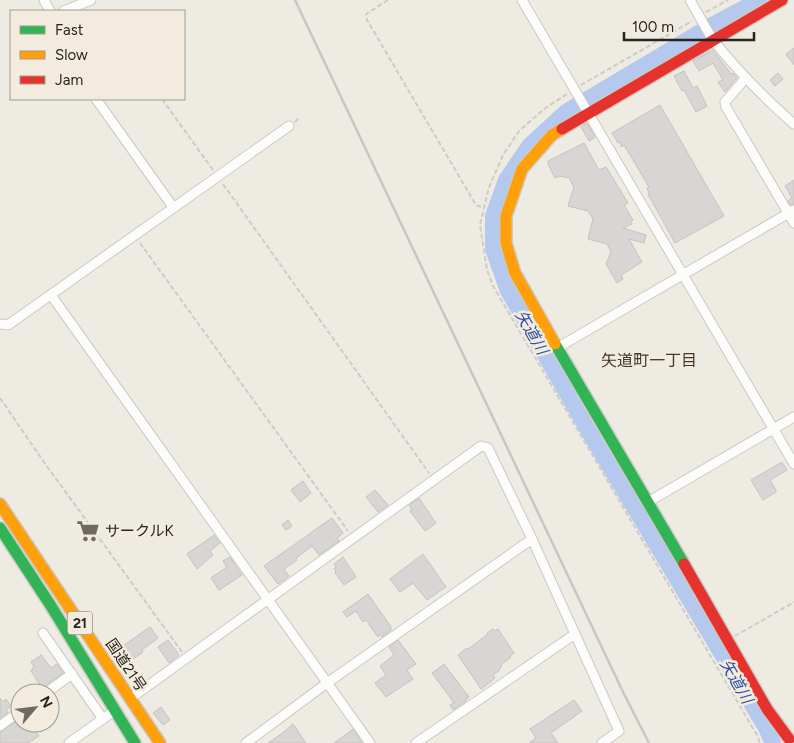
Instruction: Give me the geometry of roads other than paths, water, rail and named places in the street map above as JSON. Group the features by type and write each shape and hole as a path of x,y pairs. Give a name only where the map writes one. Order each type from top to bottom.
{"main road":[{"path":"782,0 712,38 587,111 552,135 522,169 506,216 506,243 515,273 557,348 768,709 789,739"},
{"name":"国道21号","path":"0,504 160,743"},
{"name":"21","path":"0,528 51,606 135,743"},
{"name":"21","path":"0,537 30,582 51,606"}],"street":[{"path":"66,10 91,0"},
{"path":"522,0 794,464"},
{"path":"690,0 712,38 745,79 794,124"},
{"path":"745,79 725,102 726,107 791,211 794,224"},
{"path":"97,100 173,207"},
{"path":"0,324 8,325 288,126"},
{"path":"557,348 791,211"},
{"path":"51,295 370,743"},
{"path":"648,502 794,417"},
{"path":"131,698 482,446 488,448 532,539 619,731 602,743"},
{"path":"246,743 327,683 532,539"},
{"path":"43,633 103,719"},
{"path":"416,743 575,634"},
{"path":"60,683 72,674"},
{"path":"69,743 114,711"}],"waterway":[{"name":"矢道川","path":"759,0 714,24 566,112 529,146 506,180 493,216 493,249 508,291 592,437 766,728 773,743"}],"railway":[{"path":"295,0 649,743"}],"place":[{"name":"サークルK","path":"88,531"}],"district":[{"name":"矢道町一丁目","path":"649,360"}]}
